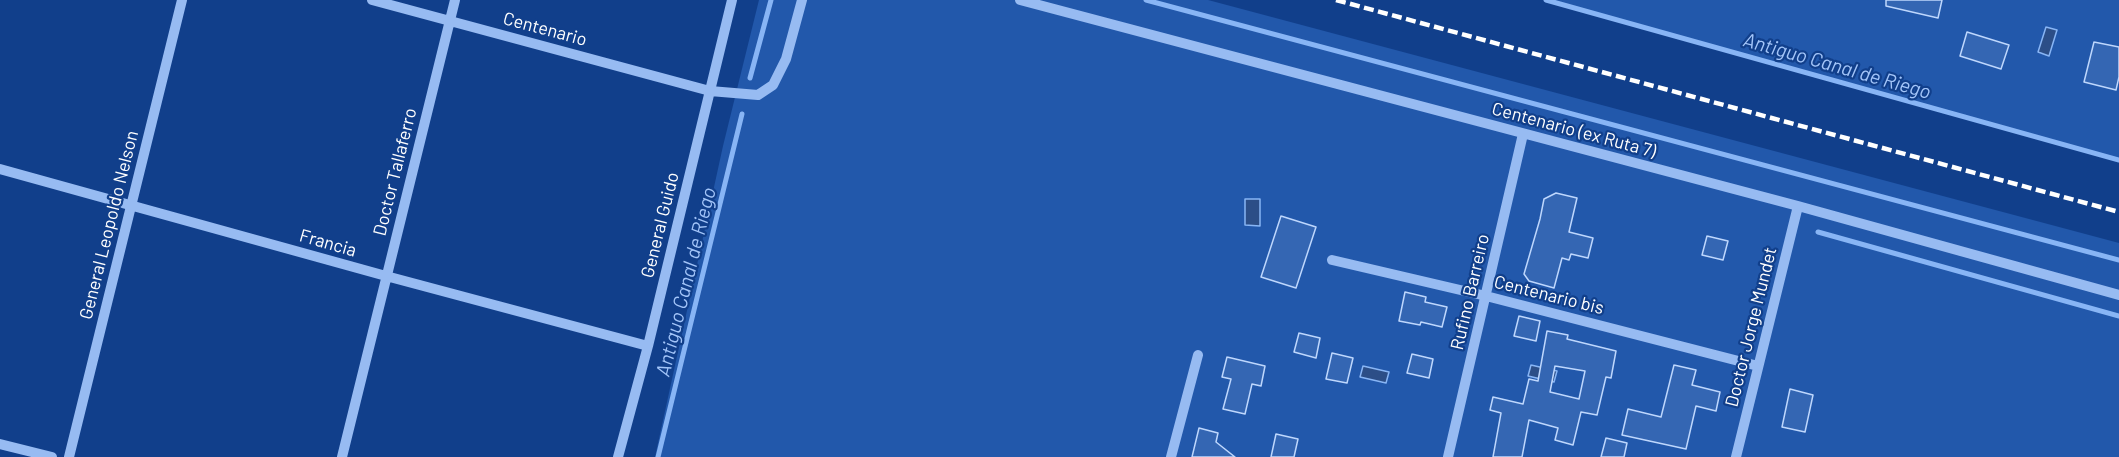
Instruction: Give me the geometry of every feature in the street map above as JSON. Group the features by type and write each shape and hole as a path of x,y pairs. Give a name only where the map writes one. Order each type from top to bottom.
{"street":[{"name":"General Leopoldo Nelson","path":"69,457 182,0"},
{"name":"Centenario","path":"372,0 710,90"},
{"name":"Doctor Tallaferro","path":"342,457 455,0"},
{"name":"General Guido","path":"618,457 648,346 732,0"},
{"path":"710,90 758,94 773,85 786,59 802,0"},
{"name":"Centenario (ex Ruta 7)","path":"1020,0 1798,206 2119,295"},
{"name":"Rufino Barreiro","path":"1448,457 1523,134"},
{"name":"Francia","path":"0,169 648,346"},
{"name":"Doctor Jorge Mundet","path":"1736,457 1798,206"},
{"name":"Centenario bis","path":"1332,260 1486,296 1758,366"},
{"path":"1171,457 1198,355"},
{"path":"0,444 52,457"}],"shaded area":[{"path":"759,0 1208,0 2119,243 2119,457 655,457 723,146"},
{"path":"1546,0 2119,0 2119,160 1618,20"},
{"path":"2046,27 2057,30 2049,56 2038,52"},
{"path":"1245,199 1260,199 1260,226 1245,225"},
{"path":"1531,365 1557,371 1554,382 1528,376"},
{"path":"1363,366 1389,372 1386,383 1360,377"}],"building":[{"path":"1886,0 1942,0 1938,18 1886,6"},
{"path":"1967,32 2009,45 2001,69 1960,56"},
{"path":"2094,42 2119,47 2119,77 2116,90 2084,82"},
{"path":"1556,193 1577,198 1569,232 1593,238 1588,258 1571,254 1569,260 1562,258 1554,288 1529,281 1524,274 1544,199"},
{"path":"1281,216 1316,227 1296,288 1261,277"},
{"path":"1707,236 1728,241 1723,260 1702,255"},
{"path":"1405,292 1426,297 1425,302 1447,307 1442,327 1421,322 1420,325 1399,321"},
{"path":"1519,316 1540,321 1536,341 1514,336"},
{"path":"1547,331 1568,335 1567,339 1616,351 1611,378 1606,377 1597,415 1581,412 1573,445 1555,440 1558,428 1529,420 1522,457 1493,457 1501,413 1490,410 1493,397 1523,404 1529,379 1538,381","holes":["1555,366 1585,371 1579,399 1550,392"]},
{"path":"1299,333 1320,338 1316,358 1294,352"},
{"path":"1332,353 1353,358 1347,383 1326,379"},
{"path":"1412,354 1433,359 1429,378 1407,373"},
{"path":"1227,357 1265,366 1261,386 1252,384 1245,414 1223,409 1231,379 1222,377"},
{"path":"1674,365 1696,370 1692,385 1720,392 1716,411 1696,406 1686,449 1622,435 1628,409 1661,417"},
{"path":"1790,389 1813,395 1805,432 1782,427"},
{"path":"1199,428 1218,433 1216,442 1235,457 1192,457"},
{"path":"1276,434 1298,439 1294,457 1271,457"},
{"path":"1606,438 1627,443 1624,457 1601,457"}],"waterway":[{"name":"Antiguo Canal de Riego","path":"750,78 771,0"},
{"path":"1146,0 2119,260"},
{"name":"Antiguo Canal de Riego","path":"1546,0 2119,160"},
{"name":"Antiguo Canal de Riego","path":"658,457 742,114"},
{"path":"1818,232 2119,316"}],"railway":[{"path":"1336,0 2119,212"}]}
